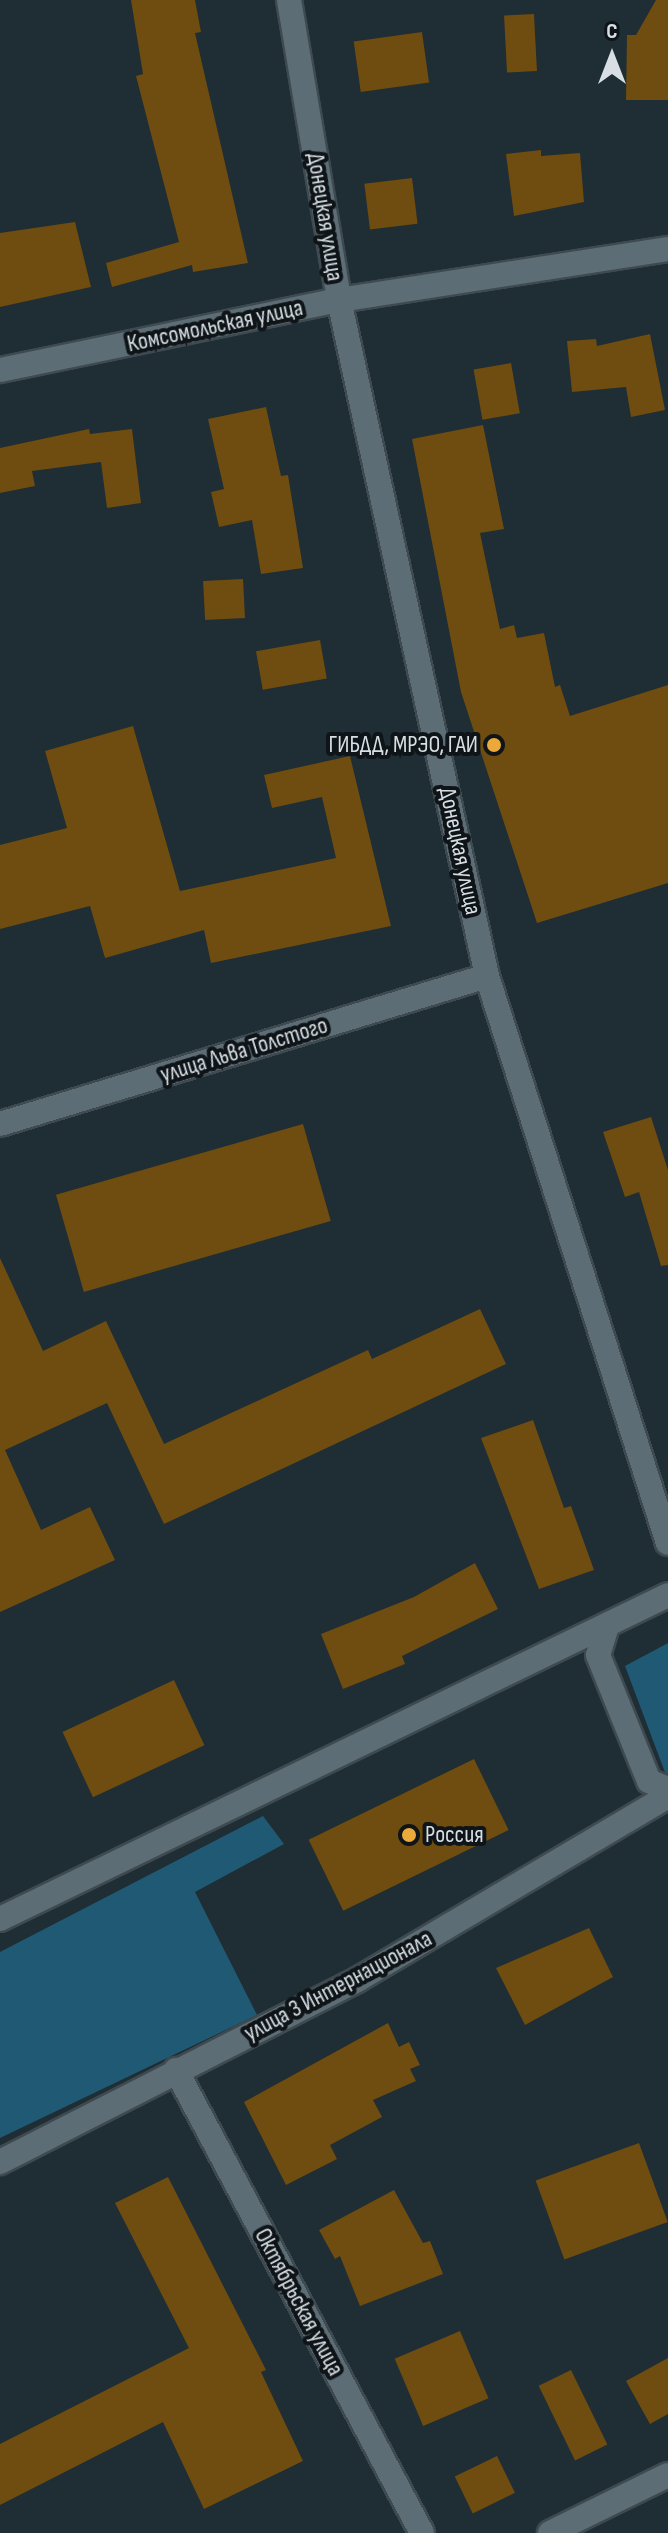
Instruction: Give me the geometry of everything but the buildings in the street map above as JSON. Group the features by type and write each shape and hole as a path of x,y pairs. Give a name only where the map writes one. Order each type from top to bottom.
{"street":[{"name":"Донецкая улица","path":"289,0 339,300 487,976 668,1543"},
{"name":"Комсомольская улица","path":"0,370 339,300 668,249"},
{"name":"улица Льва Толстого","path":"0,1124 487,976"},
{"path":"0,1919 668,1595"},
{"path":"607,1626 598,1655 649,1781 668,1789"},
{"name":"улица 3 Интернационала","path":"0,2162 357,1980 668,1796"},
{"name":"Октябрьская улица","path":"176,2070 422,2533"},
{"path":"550,2533 668,2475"}],"shaded area":[{"path":"668,1643 668,1774 666,1775 625,1666"},
{"path":"263,1816 284,1844 195,1892 257,2015 0,2138 0,1952"}],"place":[{"name":"ГИБДД, МРЭО, ГАИ","path":"494,745"},
{"name":"Россия","path":"409,1835"}]}
